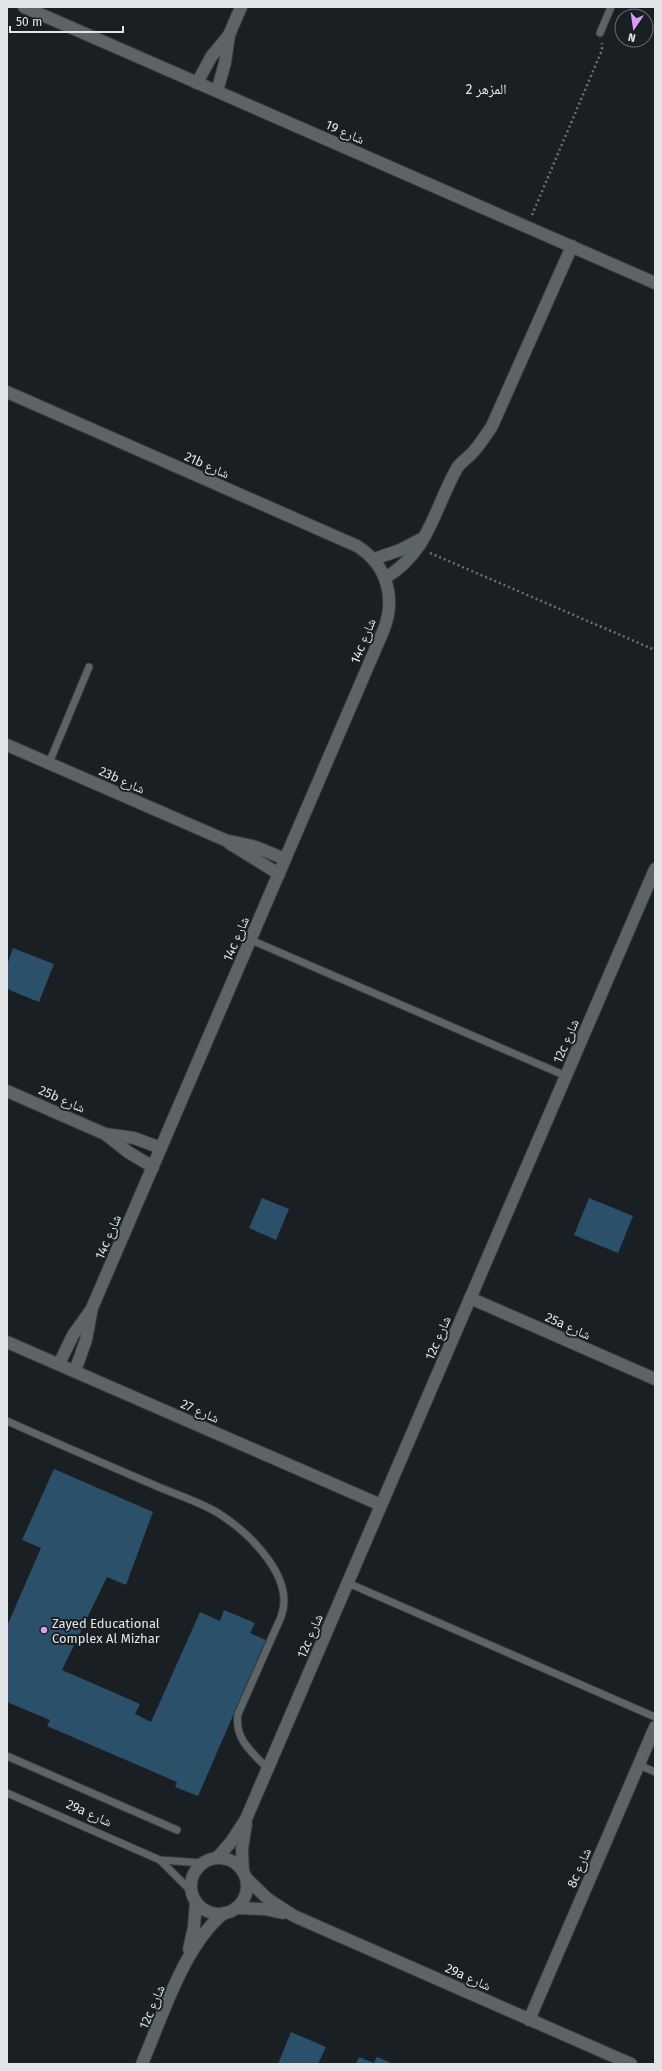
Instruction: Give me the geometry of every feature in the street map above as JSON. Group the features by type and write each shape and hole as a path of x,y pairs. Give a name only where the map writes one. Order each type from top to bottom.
{"street":[{"name":"شارع 19","path":"24,7 655,283"},
{"path":"217,91 225,63 229,35 240,7"},
{"path":"197,83 211,58 229,35"},
{"path":"385,578 404,565 421,542 429,529 459,466 479,445 492,426 572,246"},
{"name":"21b شارع","path":"7,392 358,546 374,559 385,578"},
{"path":"374,559 421,542"},
{"name":"14c شارع","path":"59,1364 73,1335 92,1308 387,620 390,600 385,578"},
{"name":"23b شارع","path":"7,745 225,840 256,847 285,859"},
{"name":"23b شارع","path":"225,840 251,858 279,874"},
{"name":"12c شارع","path":"217,1858 231,1842 246,1819 655,869"},
{"name":"25b شارع","path":"7,1091 105,1134 128,1152 153,1167"},
{"name":"25b شارع","path":"105,1134 134,1138 161,1148"},
{"name":"25a شارع","path":"470,1298 655,1379"},
{"name":"14c شارع","path":"75,1371 86,1340 92,1308"},
{"name":"شارع 27","path":"7,1342 381,1505"},
{"name":"8c شارع","path":"530,2020 655,1727"},
{"name":"12c شارع","path":"245,1875 242,1849 246,1819"},
{"path":"217,1858 232,1861 245,1875 246,1895 236,1908 224,1913 209,1911 194,1896 192,1878 202,1863 217,1858"},
{"name":"29a شارع","path":"245,1875 268,1899 294,1916 630,2064"},
{"name":"12c شارع","path":"187,1960 194,1927 194,1896"},
{"name":"29a شارع","path":"236,1908 264,1909 294,1916"},
{"name":"12c شارع","path":"142,2064 187,1960 205,1932 224,1913"}],"lane":[{"path":"600,33 611,7"},
{"path":"49,763 89,667"},
{"path":"251,940 566,1076"},
{"path":"7,1421 219,1513 249,1538 262,1552 282,1585 285,1601 281,1617 238,1714 237,1728 242,1741 268,1769"},
{"path":"348,1583 655,1717"},
{"path":"7,1756 177,1830"},
{"path":"639,1765 655,1772"},
{"name":"29a شارع","path":"7,1793 160,1860 202,1863"},
{"name":"29a شارع","path":"160,1860 194,1896"}],"path":[{"path":"527,227 602,50 600,33"},
{"path":"421,542 655,650"}],"building":[{"path":"13,948 54,964 39,1002 9,990 7,985 7,965"},
{"path":"262,1198 289,1209 276,1240 249,1228"},
{"path":"589,1198 633,1216 618,1253 574,1235"},
{"name":"Zayed Educational Complex Al Mizhar","path":"54,1469 153,1512 126,1585 107,1577 62,1670 140,1704 135,1714 151,1722 200,1612 220,1621 224,1610 255,1623 250,1633 266,1640 198,1796 175,1787 177,1782 47,1726 50,1720 7,1702 7,1626 41,1548 22,1540"},
{"path":"291,2032 326,2047 318,2064 278,2064"},
{"path":"359,2057 374,2063 377,2057 394,2064 356,2064"}],"place":[{"name":"Zayed Educational Complex Al Mizhar","path":"44,1630"}],"district":[{"name":"المزهر 2","path":"486,89"}]}
